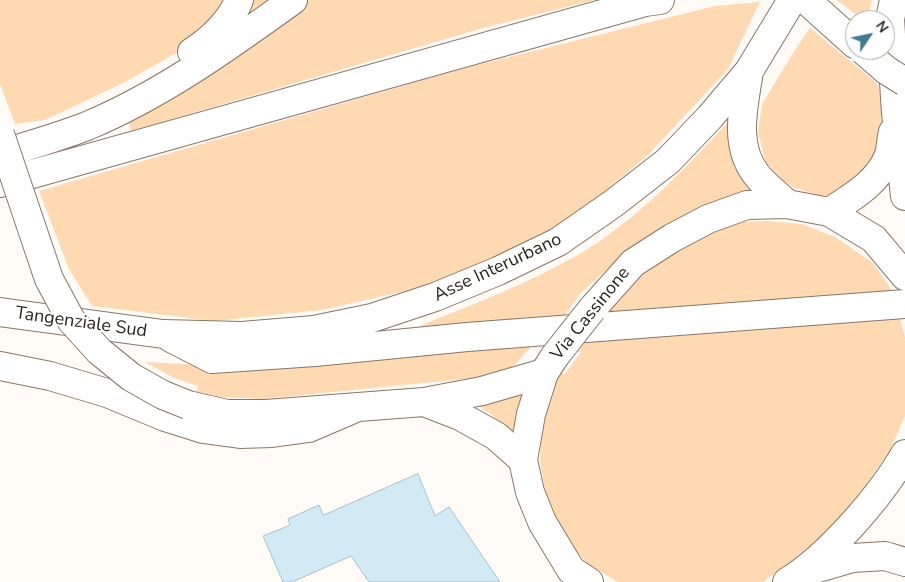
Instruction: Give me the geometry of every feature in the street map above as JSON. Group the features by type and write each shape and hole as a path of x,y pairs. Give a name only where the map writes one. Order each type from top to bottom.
{"main road":[{"path":"30,144 80,114 170,66 201,46 224,24 239,0"},
{"path":"0,155 87,126 129,106 171,83 293,0"},
{"path":"0,184 660,0"},
{"name":"Asse Interurbano","path":"163,334 242,336 314,330 372,318 435,297 498,271 558,242 614,203 668,161 710,117 749,71 794,5 845,38"},
{"path":"892,9 896,113 905,196"},
{"path":"874,60 905,82"},
{"path":"749,71 741,134 746,158 756,175 787,204"},
{"path":"829,212 855,195 878,174 888,155 896,113"},
{"path":"0,134 49,279 71,320 99,351 131,377 162,395 188,405 227,414 266,414 424,402 482,391 550,364"},
{"name":"Via Cassinone","path":"589,582 571,570 542,522 530,492 523,460 531,414 550,364 592,309 633,263 672,238 708,220 748,205 787,204 829,212 874,240 905,276"},
{"path":"163,334 212,359 316,352 467,337 905,304"},
{"name":"Tangenziale Sud","path":"0,312 163,334"},
{"path":"0,366 50,376 107,393 165,417 203,429 240,434 272,433 309,428 358,407"},
{"path":"424,402 460,416 496,436 523,460"},
{"path":"902,459 905,492"},
{"path":"794,578 860,516 902,459"},
{"path":"794,578 852,558 885,556 905,562"}],"shaded area":[{"path":"0,0 231,0 194,43 123,83 45,120 15,124 0,84"},
{"path":"250,0 277,0 255,18 244,16"},
{"path":"309,0 594,0 480,29 131,131 127,116 178,96 279,26"},
{"path":"837,0 872,0 870,10 850,10"},
{"path":"760,2 728,69 649,154 572,219 488,261 432,285 322,310 214,321 92,306 69,269 39,191 461,69 715,6"},
{"path":"810,28 845,57 845,60 849,60 877,83 884,105 883,157 844,192 821,196 795,188 779,178 765,160 758,132 762,104"},
{"path":"731,119 754,190 698,208 661,227 631,247 580,294 559,323 412,332 424,324 501,293 539,275 598,242 639,211 696,157"},
{"path":"767,221 802,224 835,237 873,263 893,292 606,313 630,289 625,287 667,253 734,222"},
{"path":"900,318 905,337 905,416 890,450 859,495 827,531 763,582 618,582 588,564 567,540 552,515 545,490 540,460 542,427 546,405 561,373 565,374 581,352 578,352 585,342"},
{"path":"535,342 514,366 495,376 263,399 222,397 196,392 198,386 174,378 145,362 239,367"},
{"path":"531,385 517,448 499,422 473,403"}],"building":[{"path":"418,474 435,516 449,507 500,582 369,582 351,556 292,582 283,582 263,536 290,525 288,519 319,505 323,515"}]}
